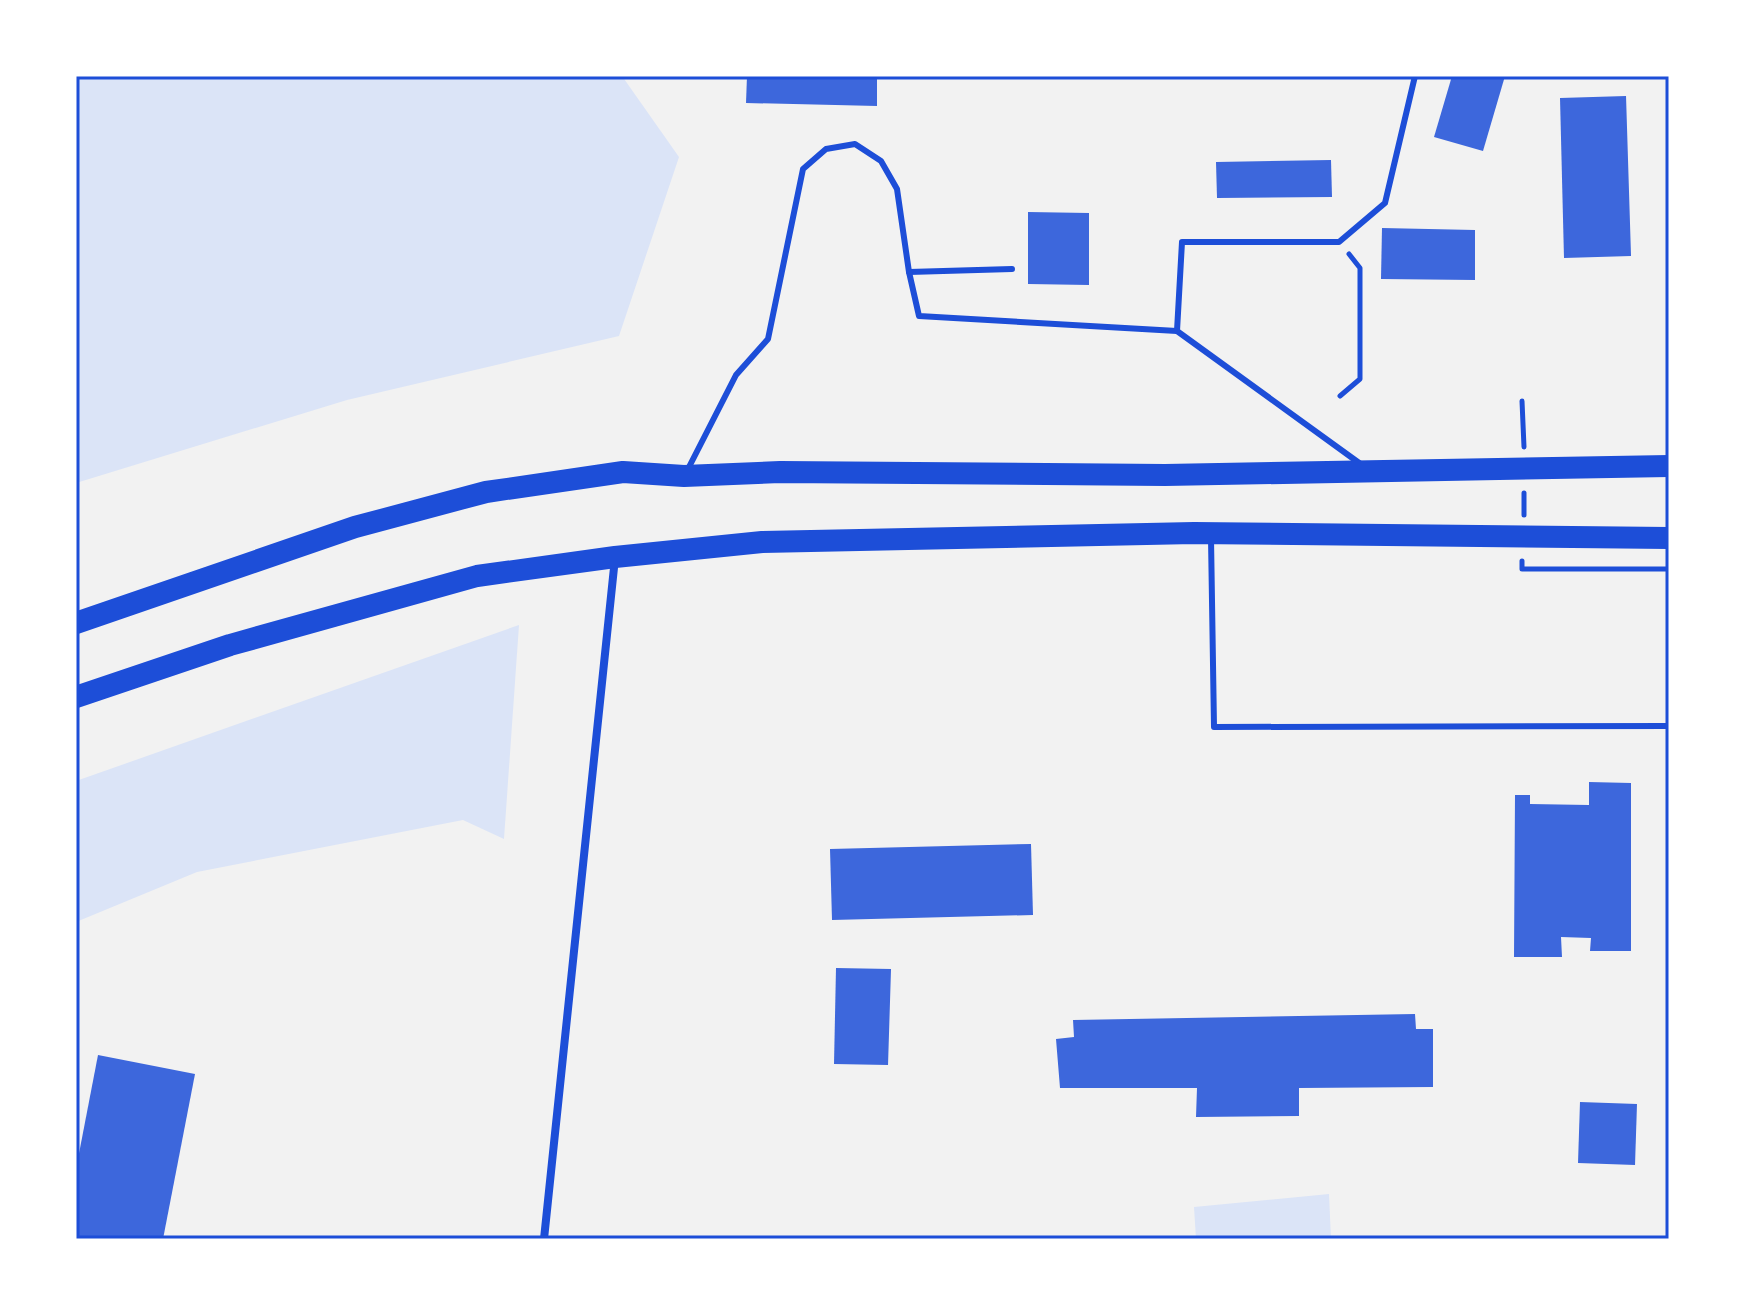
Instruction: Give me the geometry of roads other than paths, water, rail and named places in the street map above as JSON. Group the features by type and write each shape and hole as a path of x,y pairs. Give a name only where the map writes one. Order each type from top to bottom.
{"highway":[{"path":"76,623 355,527 486,492 623,472 684,476 780,472 1085,475 1669,466"},
{"path":"76,697 230,645 477,576 615,557 762,542 1211,534 1669,538"}],"street":[{"path":"544,1239 615,557"}],"lane":[{"path":"1177,331 1182,242 1339,242 1385,203 1415,76"},
{"path":"684,476 736,375 768,339 803,169 826,149 855,144 881,161 897,189 919,316 1177,331 1371,472"},
{"path":"909,272 1012,269"},
{"path":"1211,534 1214,727 1669,726"}]}
